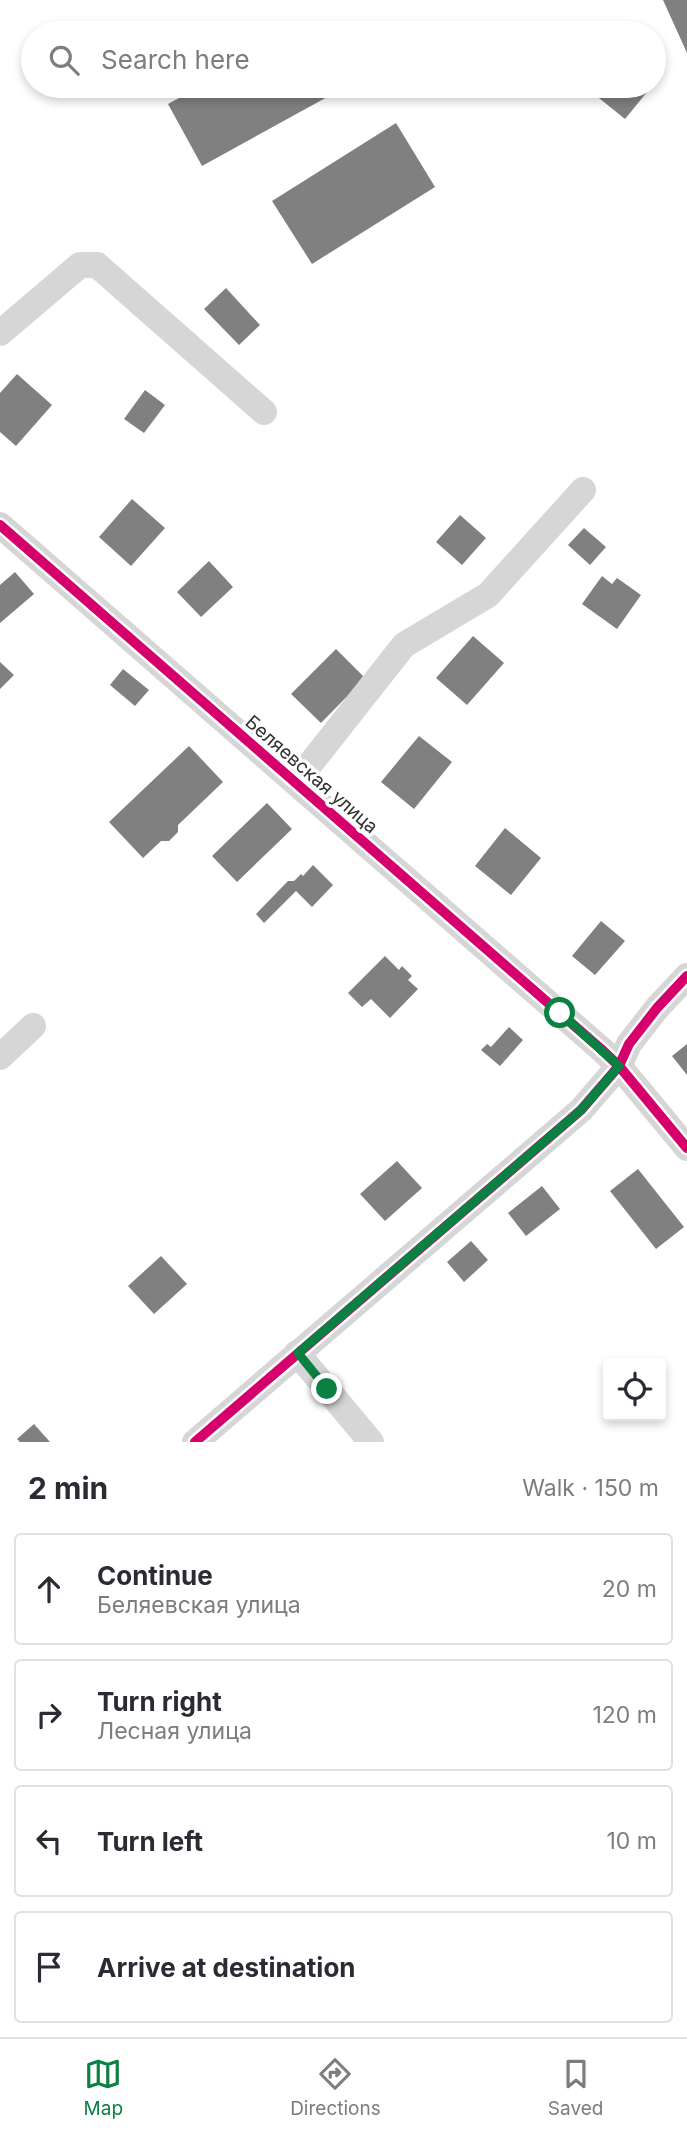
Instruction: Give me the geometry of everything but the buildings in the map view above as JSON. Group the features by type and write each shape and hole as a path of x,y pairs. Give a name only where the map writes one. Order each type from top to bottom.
{"street":[{"path":"0,333 80,265 97,265 264,412"},
{"path":"296,782 404,645 488,595 583,491"},
{"name":"Беляевская улица","path":"0,525 610,1057 687,1148"},
{"path":"195,1442 581,1110 610,1057 629,1044 687,976"},
{"path":"0,1057 33,1026"},
{"path":"298,1353 371,1442"}],"cycle path":[{"path":"0,525 601,1049 619,1066 687,1148"},
{"path":"195,1442 581,1110 619,1066 629,1044 657,1008 687,976"}],"route":[{"path":"327,1389 298,1353 581,1110 619,1066 560,1013"}]}
